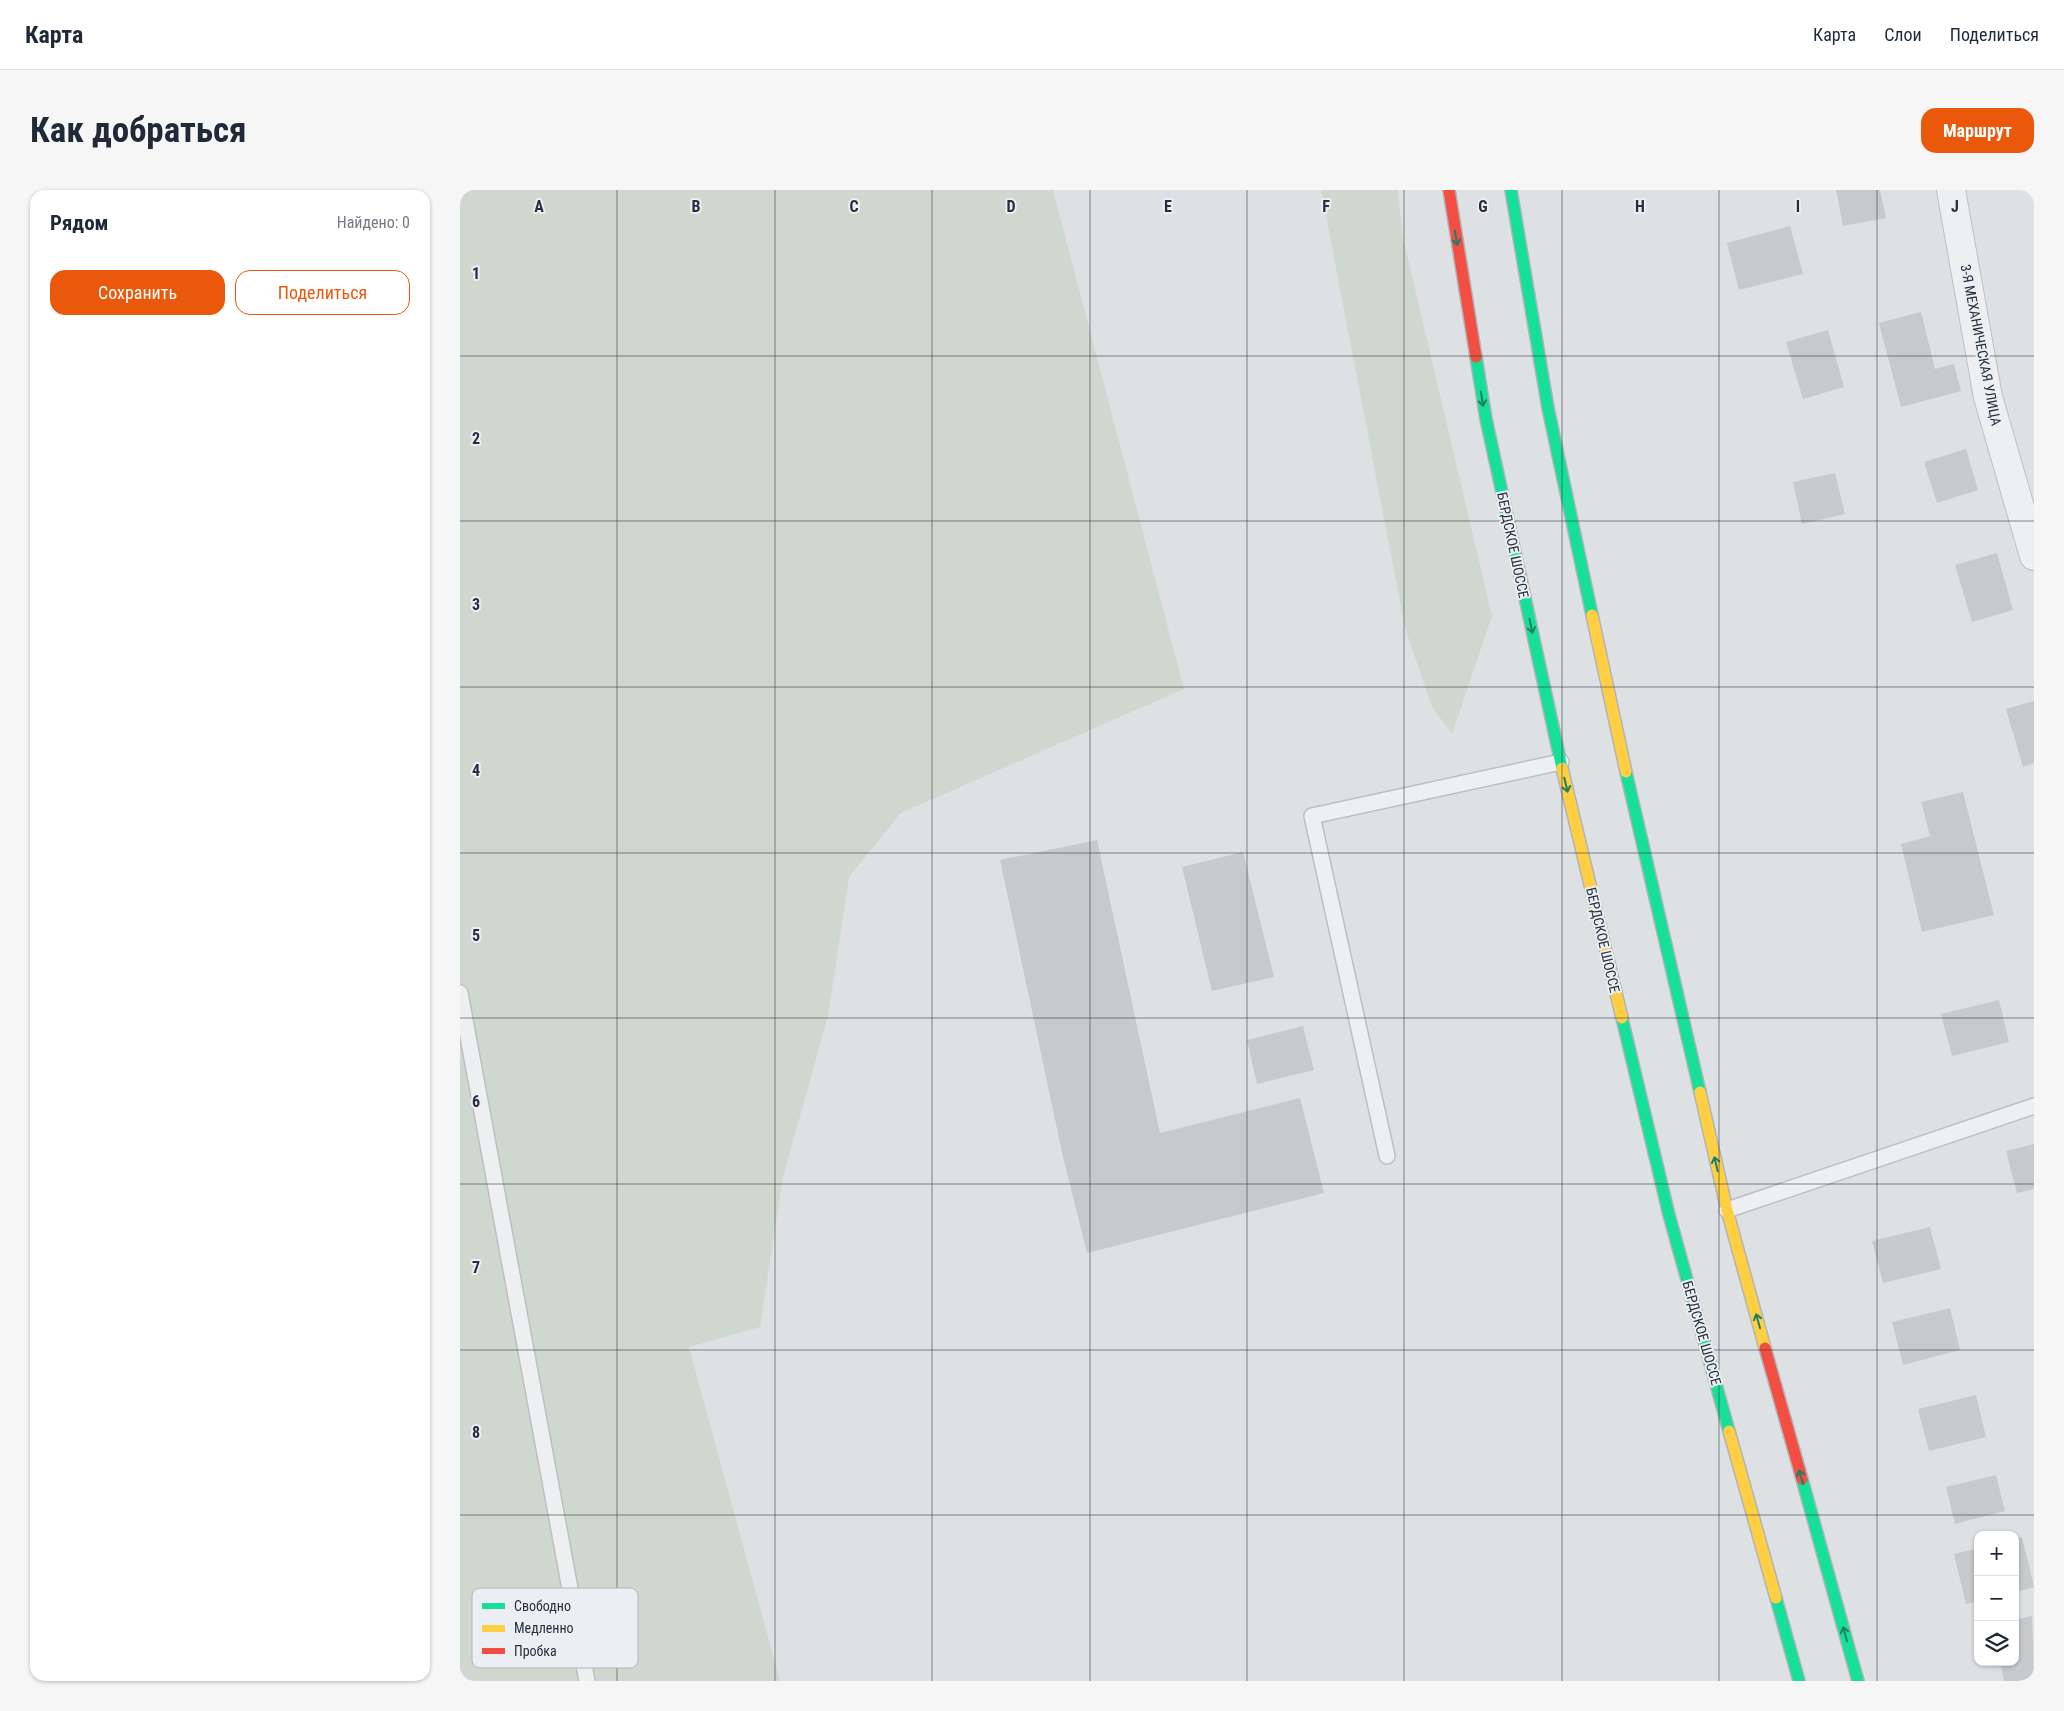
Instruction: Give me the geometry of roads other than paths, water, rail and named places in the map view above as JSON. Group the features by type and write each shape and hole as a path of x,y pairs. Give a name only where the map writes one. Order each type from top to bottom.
{"highway":[{"name":"БЕРДСКОЕ ШОССЕ","path":"1449,190 1486,420 1561,762 1669,1215 1799,1681"},
{"path":"1511,190 1548,408 1632,802 1727,1210 1858,1681"}],"street":[{"name":"3-Я МЕХАНИЧЕСКАЯ УЛИЦА","path":"1951,190 1988,397 2034,556"}],"lane":[{"path":"1387,1156 1312,816 1561,762"},
{"path":"460,993 570,1588"},
{"path":"1727,1210 2034,1106"},
{"path":"585,1668 587,1681"}]}
